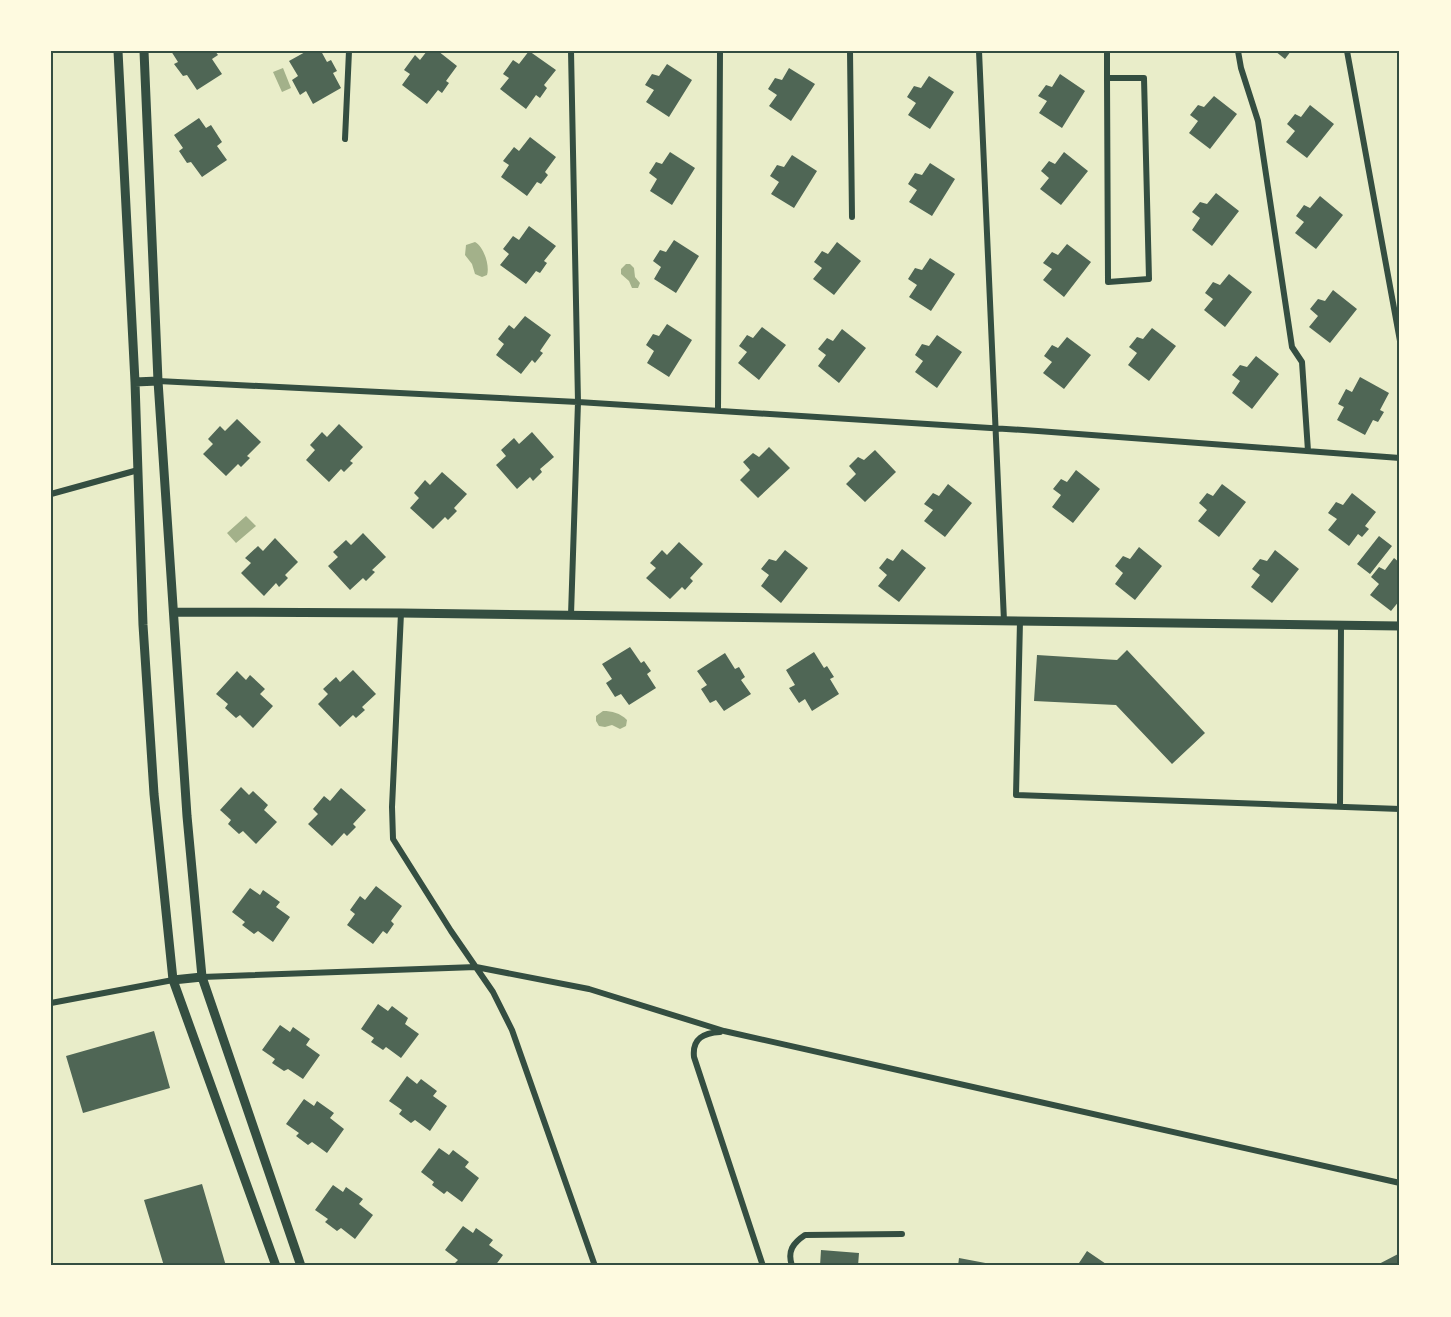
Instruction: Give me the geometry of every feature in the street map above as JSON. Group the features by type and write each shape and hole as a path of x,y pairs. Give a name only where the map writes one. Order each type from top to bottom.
{"street":[{"path":"118,51 135,382 143,625 154,794 173,980 276,1266"},
{"path":"144,51 158,381 187,816 202,977 301,1266"},
{"path":"345,139 349,51"},
{"path":"571,51 578,402 571,615"},
{"path":"718,411 720,51"},
{"path":"850,51 852,217"},
{"path":"979,51 1004,621"},
{"path":"1107,51 1107,78 1108,282 1149,279 1144,78 1107,78"},
{"path":"1238,51 1258,121 1292,347 1302,363 1308,451"},
{"path":"1347,51 1400,341"},
{"path":"135,382 158,381 578,402 995,428 1400,458"},
{"path":"51,494 138,470"},
{"path":"174,612 1400,626"},
{"path":"401,613 392,807 393,839 493,992 512,1030 595,1266"},
{"path":"1020,621 1016,795 1400,809"},
{"path":"1340,807 1341,625"},
{"path":"51,1003 173,980 202,977 476,967 589,989 724,1031 1400,1183"},
{"path":"724,1031 706,1033 698,1039 693,1048 694,1057 763,1266"},
{"path":"792,1266 790,1250 795,1241 805,1235 902,1234"}],"shaded area":[{"path":"283,68 291,88 282,92 273,72"},
{"path":"475,242 484,252 487,262 487,275 482,277 475,274 472,264 465,255 466,245"},
{"path":"626,264 634,268 635,277 640,283 638,288 632,288 629,281 621,274 621,269"},
{"path":"246,516 256,526 236,543 227,533"},
{"path":"603,711 622,716 627,720 626,726 620,729 612,725 599,726 596,716"}],"building":[{"path":"171,51 215,51 218,55 212,59 222,74 197,90 187,75 183,76 174,64 178,62"},
{"path":"307,51 321,51 327,62 331,60 337,71 333,73 341,88 313,104 306,91 300,95 292,80 298,76 289,61"},
{"path":"427,51 438,51 457,66 446,81 449,83 442,93 438,90 427,104 402,85 410,74 404,70 415,55 420,60"},
{"path":"529,51 556,70 544,85 547,88 540,98 536,95 526,109 500,89 509,78 503,74 513,60 519,64"},
{"path":"1275,51 1291,51 1285,59"},
{"path":"667,64 692,80 669,117 646,102 654,90 645,85 652,74 659,76"},
{"path":"789,68 815,84 791,121 769,106 777,95 768,89 775,78 782,80"},
{"path":"1060,74 1085,91 1062,128 1039,113 1047,101 1038,96 1046,85 1052,87"},
{"path":"929,76 954,92 930,129 908,115 916,103 907,97 914,86 921,88"},
{"path":"1214,96 1237,114 1210,149 1189,133 1198,121 1190,115 1198,105 1204,107"},
{"path":"1310,105 1334,124 1307,158 1286,142 1295,131 1287,124 1295,114 1301,117"},
{"path":"199,118 206,128 211,125 222,142 217,146 227,160 202,177 191,162 187,163 179,151 183,148 174,135"},
{"path":"530,137 556,157 545,172 548,175 541,184 537,182 527,196 501,177 509,165 503,161 514,147 519,151"},
{"path":"670,152 695,168 672,205 650,191 657,179 649,173 656,162 662,164"},
{"path":"1064,152 1088,171 1061,205 1040,189 1049,178 1041,171 1049,161 1055,164"},
{"path":"792,155 817,171 794,208 771,194 779,182 770,176 777,165 784,167"},
{"path":"930,163 955,179 932,216 909,202 917,190 908,184 915,173 922,175"},
{"path":"1216,193 1239,211 1212,246 1192,230 1200,218 1192,212 1200,202 1207,204"},
{"path":"1320,196 1343,215 1316,249 1295,233 1304,222 1296,216 1304,205 1310,208"},
{"path":"529,226 556,246 544,261 547,263 540,273 536,271 526,284 500,265 509,254 503,249 513,236 519,240"},
{"path":"674,240 699,256 676,293 654,279 661,267 653,261 660,250 666,252"},
{"path":"837,242 861,261 834,295 813,279 822,268 814,262 822,251 828,254"},
{"path":"1067,244 1091,262 1064,297 1043,280 1052,269 1043,263 1052,252 1058,255"},
{"path":"930,258 955,274 931,311 909,297 917,285 908,279 915,268 922,270"},
{"path":"1229,274 1252,292 1225,327 1204,310 1213,299 1205,293 1213,282 1220,285"},
{"path":"1333,290 1357,309 1330,343 1309,327 1318,316 1310,309 1318,299 1325,301"},
{"path":"525,316 551,335 540,351 543,353 535,363 532,360 521,374 496,355 504,344 498,339 509,325 514,329"},
{"path":"667,324 692,340 669,377 647,363 654,351 646,345 653,334 659,336"},
{"path":"762,327 786,345 759,380 738,363 747,352 739,346 747,335 753,338"},
{"path":"1152,328 1176,346 1149,381 1128,365 1137,353 1129,347 1137,337 1143,339"},
{"path":"842,329 866,348 839,383 818,366 826,355 818,349 827,338 833,341"},
{"path":"937,335 962,352 937,388 915,372 923,361 915,355 922,344 929,346"},
{"path":"1067,337 1091,355 1064,389 1043,373 1052,362 1044,356 1052,345 1058,348"},
{"path":"1256,356 1279,374 1252,409 1232,393 1240,381 1232,375 1240,365 1247,367"},
{"path":"1360,377 1389,393 1380,410 1384,412 1378,422 1373,420 1365,435 1337,420 1344,407 1338,404 1346,389 1352,392"},
{"path":"237,419 261,442 247,456 250,458 241,467 238,464 226,476 203,454 213,444 208,439 220,426 225,431"},
{"path":"339,424 363,447 350,461 353,463 344,472 341,469 329,482 306,460 315,450 310,445 322,432 327,437"},
{"path":"532,432 554,457 540,469 542,472 533,481 530,477 517,489 496,465 506,456 501,450 514,438 519,444"},
{"path":"769,447 790,468 758,498 740,480 750,470 743,462 753,453 759,457"},
{"path":"875,450 896,472 865,502 846,484 856,474 849,466 858,457 864,460"},
{"path":"1076,470 1100,489 1073,523 1052,507 1061,495 1053,489 1061,479 1067,482"},
{"path":"442,472 467,494 454,508 457,511 448,520 445,517 433,529 410,508 419,498 414,493 425,480 430,485"},
{"path":"948,484 972,503 945,537 924,521 933,510 924,504 933,493 939,496"},
{"path":"1222,484 1246,502 1219,537 1198,521 1207,510 1199,503 1207,493 1213,496"},
{"path":"1352,493 1376,512 1365,526 1369,529 1362,537 1358,534 1349,546 1328,530 1337,519 1328,513 1336,502 1343,505"},
{"path":"363,533 386,557 372,570 375,572 366,581 363,578 350,590 328,566 338,557 333,552 346,540 351,545"},
{"path":"1379,536 1392,546 1370,574 1357,564"},
{"path":"275,538 298,562 285,575 288,578 279,587 276,583 264,596 241,573 251,563 245,558 258,546 263,551"},
{"path":"679,542 703,564 690,578 693,581 685,590 682,587 670,599 646,578 656,568 650,563 662,550 667,555"},
{"path":"1139,547 1162,566 1135,600 1115,584 1123,573 1115,566 1123,556 1130,559"},
{"path":"902,549 926,568 899,602 878,586 887,575 879,568 887,558 893,561"},
{"path":"785,550 808,568 781,603 761,586 769,575 761,569 769,559 776,561"},
{"path":"1275,550 1299,569 1272,603 1251,587 1260,575 1252,569 1260,559 1267,561"},
{"path":"1394,558 1400,563 1400,600 1391,611 1370,595 1379,584 1371,577 1379,567 1385,570"},
{"path":"630,647 641,663 644,661 651,671 647,674 656,688 629,705 621,694 615,697 606,683 612,679 602,664"},
{"path":"1127,650 1205,733 1172,764 1116,705 1034,701 1037,655 1117,660"},
{"path":"814,652 824,668 827,666 834,677 830,679 839,694 812,711 805,699 799,703 789,688 795,685 786,670"},
{"path":"725,653 735,669 739,667 745,677 741,680 751,694 724,711 716,700 710,703 701,689 707,685 697,671"},
{"path":"353,670 376,694 362,707 365,710 356,718 353,715 340,727 318,704 328,694 323,689 336,677 340,682"},
{"path":"237,671 246,680 250,675 265,689 260,694 273,706 253,728 240,715 236,718 225,708 228,704 216,694"},
{"path":"241,787 249,795 253,791 268,805 264,810 277,822 256,844 243,831 239,834 228,824 231,820 220,810"},
{"path":"341,788 366,810 353,824 356,827 347,836 344,833 332,846 308,824 318,814 313,809 324,796 330,801"},
{"path":"376,886 402,906 391,921 394,924 387,934 383,931 373,944 347,925 355,914 350,910 360,896 365,900"},
{"path":"250,888 260,895 263,890 280,902 276,907 290,917 273,942 258,931 254,934 242,925 245,922 232,912"},
{"path":"378,1004 388,1011 392,1006 408,1018 405,1024 419,1034 401,1058 386,1047 383,1050 371,1042 374,1038 361,1029"},
{"path":"280,1025 290,1032 293,1027 310,1039 306,1045 320,1055 303,1079 288,1069 284,1071 272,1063 275,1059 262,1050"},
{"path":"154,1031 170,1088 83,1113 66,1056"},
{"path":"407,1076 417,1084 421,1079 437,1091 433,1096 447,1106 430,1131 415,1120 411,1123 399,1114 402,1110 389,1101"},
{"path":"304,1099 314,1106 317,1101 334,1113 330,1118 344,1129 327,1153 312,1142 308,1145 296,1136 299,1133 286,1124"},
{"path":"439,1148 449,1155 453,1150 469,1162 465,1167 479,1178 462,1202 447,1191 444,1194 421,1172"},
{"path":"202,1184 226,1266 164,1266 144,1200"},
{"path":"333,1185 343,1192 346,1187 363,1199 359,1204 373,1215 355,1239 341,1228 337,1231 325,1222 328,1219 315,1210"},
{"path":"463,1226 473,1233 476,1228 493,1240 489,1245 503,1255 495,1266 459,1266 455,1263 458,1260 445,1250"},
{"path":"821,1250 859,1253 858,1266 820,1266"},
{"path":"1087,1251 1109,1266 1077,1266"},
{"path":"1400,1253 1400,1266 1375,1266"},
{"path":"959,1258 996,1265 996,1266 958,1266"}]}
